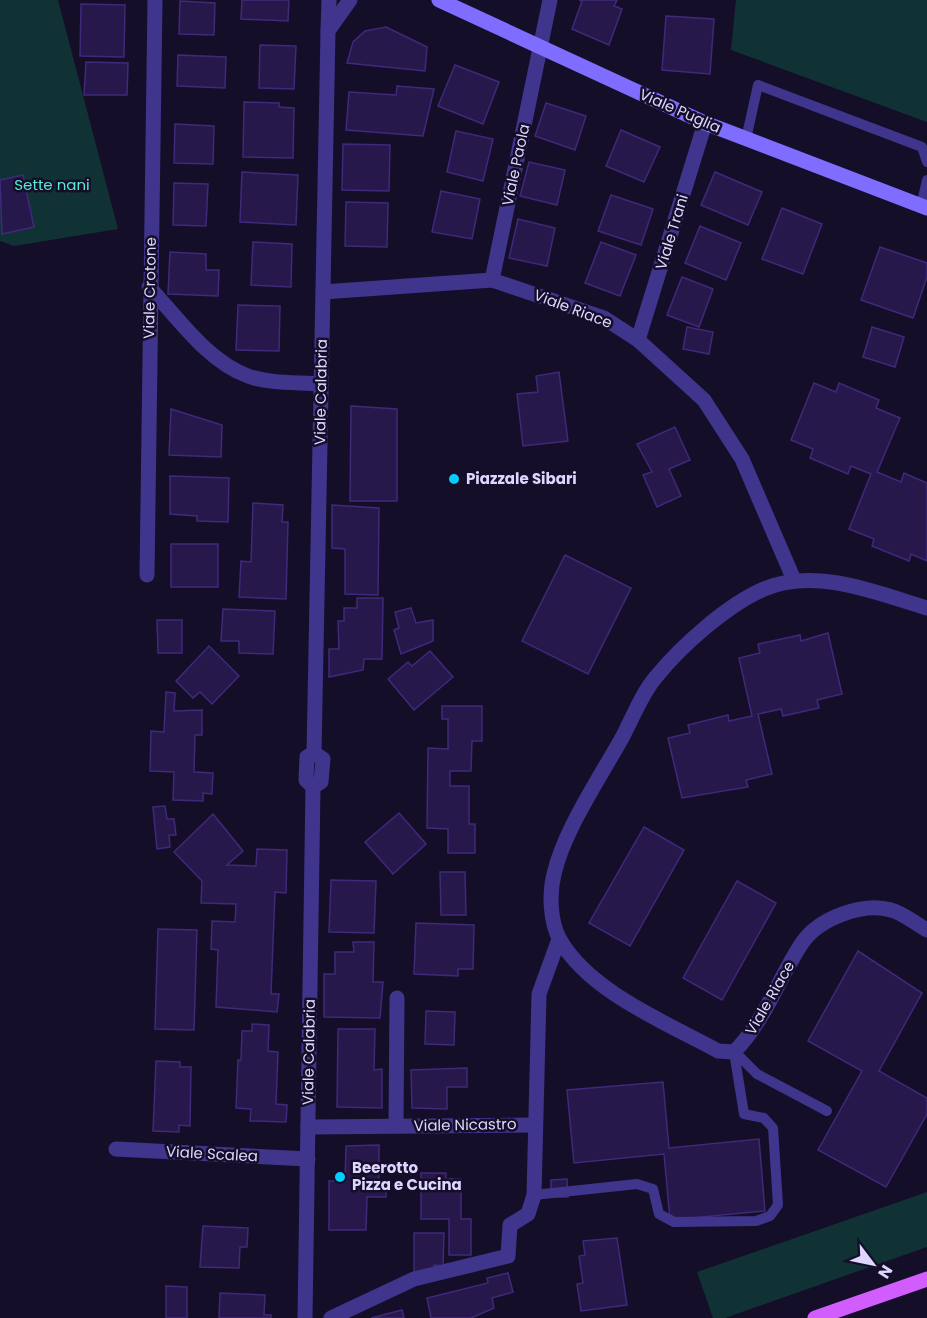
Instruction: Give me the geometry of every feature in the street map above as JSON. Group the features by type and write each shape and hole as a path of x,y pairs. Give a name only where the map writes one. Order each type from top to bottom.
{"main road":[{"name":"Viale Puglia","path":"439,0 540,49 705,123 924,207"},
{"path":"815,1318 927,1279"}],"street":[{"name":"Viale Crotone","path":"147,575 149,287 155,0"},
{"name":"Viale Calabria","path":"305,1318 313,787 321,782 323,759 314,753 329,0"},
{"path":"328,32 350,0"},
{"name":"Viale Paola","path":"492,280 550,0"},
{"name":"Viale Trani","path":"638,340 705,123"},
{"name":"Viale Riace","path":"323,292 492,280 604,318 638,340 704,400 742,459 794,580"},
{"path":"149,287 210,352 230,366 248,376 321,384"},
{"path":"735,1052 718,1051 619,996 584,972 559,939 550,904 554,873 568,836 654,679 685,646 730,610 763,589 794,580 823,582 864,589 927,608"},
{"name":"Viale Riace","path":"735,1052 749,1037 804,941 833,918 865,906 893,910 927,930"},
{"path":"331,1318 414,1279 508,1257 510,1225 528,1214 534,1196 539,994 559,939"},
{"name":"Viale Nicastro","path":"396,1126 397,998"},
{"name":"Viale Nicastro","path":"308,1127 535,1125"},
{"name":"Viale Scalea","path":"116,1149 308,1159"}],"lane":[{"path":"746,139 758,85 922,147 927,162"},
{"path":"924,207 927,180"},
{"path":"735,1052 757,1074 827,1111"},
{"path":"534,1196 637,1184 653,1189 659,1214 674,1222 756,1221 770,1216 778,1205 773,1128 764,1118 744,1114 735,1052"}],"green space":[{"name":"Sette nani","path":"0,0 58,0 118,229 14,246 0,241"},
{"path":"736,0 927,0 927,122 731,50"},
{"path":"927,1192 927,1247 725,1318 713,1318 697,1272"}],"building":[{"path":"242,0 289,0 288,21 241,19"},
{"path":"579,0 617,0 614,6 622,9 609,45 572,29 582,1"},
{"path":"180,1 215,3 214,35 179,34"},
{"path":"81,4 125,5 124,57 80,56"},
{"path":"666,16 714,19 710,74 662,70"},
{"path":"386,27 427,47 425,71 347,63 353,42 365,31"},
{"path":"260,45 296,46 294,89 259,88"},
{"path":"178,55 226,57 225,88 177,86"},
{"path":"86,62 128,63 127,95 84,95"},
{"path":"455,65 499,82 483,124 438,106"},
{"path":"397,86 434,89 423,136 346,130 349,92 396,95"},
{"path":"244,102 279,103 279,107 294,108 293,158 243,157"},
{"path":"546,103 586,116 575,150 535,136"},
{"path":"175,124 214,126 213,164 174,163"},
{"path":"621,130 660,147 644,182 606,166"},
{"path":"456,131 493,139 483,181 447,172"},
{"path":"343,144 390,145 389,191 342,190"},
{"path":"529,162 565,170 557,205 520,196"},
{"path":"242,172 298,175 296,225 240,222"},
{"path":"715,172 762,192 748,225 701,205"},
{"path":"23,175 34,227 2,234 0,180"},
{"path":"174,183 208,184 206,226 173,225"},
{"path":"441,191 480,199 472,239 432,232"},
{"path":"611,195 653,209 641,245 598,231"},
{"path":"346,202 388,203 387,247 345,246"},
{"path":"782,208 822,224 803,274 762,259"},
{"path":"518,219 555,228 547,266 509,258"},
{"path":"700,226 741,243 726,280 685,263"},
{"path":"253,242 292,244 291,287 251,285"},
{"path":"601,242 636,255 620,296 585,283"},
{"path":"880,247 927,263 927,277 913,318 861,300"},
{"path":"170,252 206,254 206,270 219,270 218,296 168,294"},
{"path":"682,277 713,289 699,327 667,315"},
{"path":"238,305 280,306 279,351 236,350"},
{"path":"687,327 713,332 709,354 683,349"},
{"path":"872,327 904,337 895,367 863,357"},
{"path":"559,372 568,441 523,446 517,394 538,392 536,376"},
{"path":"814,383 836,392 839,383 879,400 876,408 900,418 877,472 901,482 904,473 927,483 927,561 911,554 909,561 872,546 874,539 849,529 871,474 851,466 848,474 810,458 813,449 791,440"},
{"path":"351,406 397,409 397,501 350,501"},
{"path":"171,409 222,425 221,457 169,455"},
{"path":"675,427 690,460 669,469 681,496 657,507 643,475 652,472 637,444"},
{"path":"170,476 229,478 228,522 197,521 197,516 170,514"},
{"path":"253,503 283,505 282,522 288,522 286,599 239,597 241,561 251,562"},
{"path":"332,505 379,508 378,595 345,594 345,549 332,548"},
{"path":"171,544 218,544 218,587 171,587"},
{"path":"565,555 631,588 588,674 522,641"},
{"path":"357,598 383,598 382,659 364,659 363,670 329,677 329,649 339,649 338,621 344,621 344,608 357,608"},
{"path":"411,608 416,623 433,620 433,641 401,654 394,630 399,628 395,612"},
{"path":"223,609 275,611 273,654 239,653 239,641 221,641"},
{"path":"157,620 182,620 182,653 158,653"},
{"path":"828,633 842,694 817,700 819,708 783,716 781,709 758,714 772,774 746,780 748,787 682,798 668,738 690,733 688,725 728,715 729,721 752,716 739,658 760,653 758,644 800,635 801,641"},
{"path":"209,646 239,676 212,704 200,692 193,698 176,681"},
{"path":"430,651 453,677 414,710 388,679 408,662 412,666"},
{"path":"166,692 175,693 174,711 202,710 202,735 195,735 194,772 213,773 212,794 203,793 203,801 173,800 174,772 150,771 151,731 164,732"},
{"path":"442,706 482,706 482,741 472,741 471,771 450,771 450,786 469,786 469,824 475,824 475,853 448,853 448,829 427,828 428,748 448,749 448,719 442,719"},
{"path":"165,806 167,819 174,819 176,835 169,835 170,847 157,849 153,807"},
{"path":"399,813 426,844 393,874 365,842"},
{"path":"213,814 243,851 227,865 256,866 257,849 287,850 286,893 275,892 271,994 279,994 277,1012 216,1007 218,950 211,949 212,921 235,922 236,904 201,903 202,881 174,852"},
{"path":"644,827 684,850 630,946 589,923"},
{"path":"440,872 465,872 466,915 441,915"},
{"path":"331,880 376,881 374,933 329,932"},
{"path":"737,881 776,903 722,1000 683,978"},
{"path":"416,923 474,925 473,969 458,969 458,976 414,974"},
{"path":"158,929 197,930 194,1030 155,1029"},
{"path":"353,942 374,942 373,982 383,982 380,1018 324,1017 324,974 335,974 335,952 354,952"},
{"path":"858,951 922,993 879,1071 927,1098 927,1114 886,1187 818,1150 862,1071 808,1041"},
{"path":"426,1011 455,1012 454,1045 425,1044"},
{"path":"252,1024 269,1025 268,1051 278,1052 276,1104 287,1105 286,1122 250,1121 251,1109 236,1108 242,1031 252,1031"},
{"path":"338,1029 375,1029 374,1070 382,1069 382,1108 337,1107"},
{"path":"156,1061 180,1062 180,1067 191,1067 190,1126 179,1125 179,1132 153,1131"},
{"path":"467,1068 467,1087 447,1087 447,1109 412,1108 411,1070"},
{"path":"663,1082 669,1148 759,1139 765,1211 670,1220 664,1154 574,1163 567,1090"},
{"path":"379,1145 379,1182 386,1182 386,1197 367,1197 366,1230 329,1230 329,1181 345,1181 346,1146"},
{"path":"421,1173 446,1173 446,1179 461,1179 461,1219 471,1219 471,1255 449,1255 449,1219 421,1219"},
{"path":"567,1179 568,1197 551,1197 551,1180"},
{"path":"203,1226 248,1228 247,1247 240,1247 239,1268 200,1267"},
{"path":"414,1233 444,1233 443,1266 434,1265 434,1274 414,1274"},
{"path":"617,1238 627,1305 581,1311 577,1284 583,1283 579,1256 585,1255 583,1241"},
{"path":"508,1273 513,1292 492,1298 494,1308 471,1318 431,1318 427,1298 488,1283 487,1278"},
{"path":"166,1286 187,1287 187,1318 166,1318"},
{"path":"220,1293 265,1295 264,1315 271,1315 271,1318 219,1318"},
{"path":"402,1310 404,1318 371,1318"}],"place":[{"name":"Piazzale Sibari","path":"454,479"},
{"name":"Beerotto Pizza e Cucina","path":"340,1177"}]}
